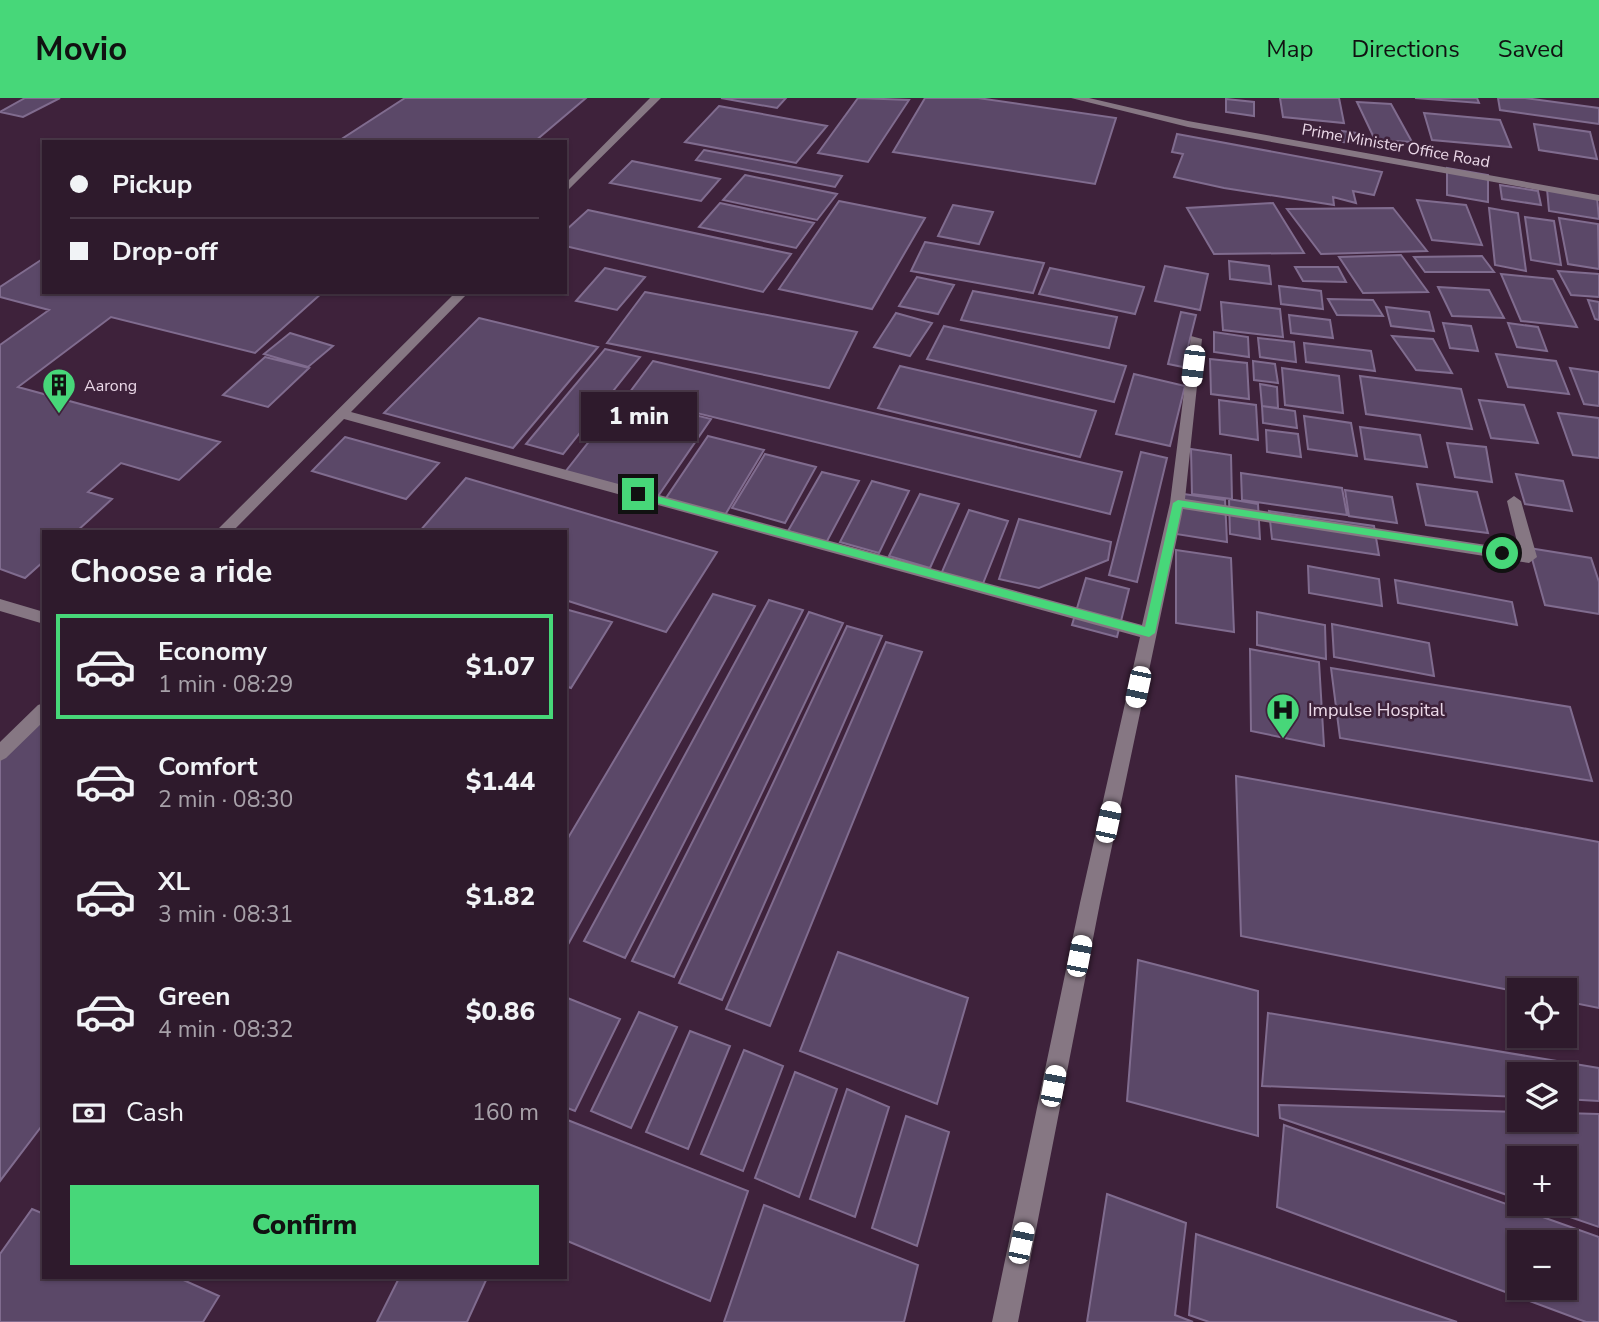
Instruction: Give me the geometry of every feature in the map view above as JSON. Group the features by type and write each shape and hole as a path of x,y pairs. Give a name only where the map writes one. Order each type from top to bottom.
{"street":[{"path":"567,188 656,98"},
{"name":"Prime Minister Office Road","path":"1076,98 1188,124 1599,198"},
{"path":"225,530 461,294"},
{"path":"1005,1322 1090,903 1178,503 1196,339"},
{"path":"342,414 1149,633"},
{"path":"1178,503 1529,557 1514,501"},
{"path":"0,605 42,617"},
{"path":"0,753 42,712"}],"building":[{"path":"25,98 60,98 23,117 0,112"},
{"path":"405,98 586,98 536,140 340,140"},
{"path":"721,98 786,98 777,108"},
{"path":"858,98 909,100 868,162 818,153"},
{"path":"925,98 978,98 1116,118 1095,184 893,152"},
{"path":"1280,98 1339,98 1344,123 1283,117"},
{"path":"1415,98 1477,98 1479,103"},
{"path":"1498,98 1525,98 1599,108 1599,124 1500,110"},
{"path":"1226,99 1254,102 1254,116 1226,112"},
{"path":"1357,102 1391,104 1412,142 1375,140"},
{"path":"719,106 827,126 796,163 685,142"},
{"path":"1424,113 1500,120 1511,147 1432,140"},
{"path":"1534,124 1590,132 1597,159 1539,150"},
{"path":"1342,131 1364,134 1366,144 1343,142"},
{"path":"1177,134 1382,172 1374,195 1353,191 1356,203 1333,197 1334,205 1224,188 1174,177 1183,154 1172,152"},
{"path":"704,150 842,176 835,187 696,160"},
{"path":"632,161 720,179 701,201 610,183"},
{"path":"1447,168 1488,175 1488,202 1447,195"},
{"path":"745,175 837,194 817,220 723,200"},
{"path":"1500,185 1538,191 1541,205 1502,199"},
{"path":"1547,189 1597,197 1599,219 1549,211"},
{"path":"1417,200 1466,205 1482,245 1432,240"},
{"path":"839,201 925,218 872,309 779,289"},
{"path":"720,203 814,223 796,248 699,227"},
{"path":"1273,203 1304,253 1214,254 1187,208"},
{"path":"953,205 993,212 979,244 938,236"},
{"path":"1393,208 1427,251 1321,254 1287,209"},
{"path":"1489,208 1518,213 1526,271 1495,265"},
{"path":"588,210 791,254 763,292 567,246 567,229"},
{"path":"1525,217 1554,221 1561,265 1531,260"},
{"path":"1559,218 1598,224 1599,269 1568,264"},
{"path":"925,242 1044,263 1033,293 911,271"},
{"path":"1401,255 1428,292 1363,293 1339,257"},
{"path":"1482,256 1494,272 1425,272 1414,257"},
{"name":"Aarong","path":"42,259 42,294 321,294 255,353 111,317 18,387 220,442 179,480 121,463 88,492 112,499 78,530 42,530 42,563 25,578 0,569 0,345 49,310 0,297 0,287"},
{"path":"1229,261 1269,266 1271,284 1230,279"},
{"path":"1165,266 1208,274 1200,310 1155,301"},
{"path":"1295,267 1338,267 1346,282 1303,281"},
{"path":"605,268 645,277 617,310 576,301"},
{"path":"1050,268 1144,287 1135,314 1039,294"},
{"path":"1558,271 1599,274 1599,297 1571,295"},
{"path":"1501,274 1553,279 1577,327 1521,321"},
{"path":"917,277 954,285 938,314 899,306"},
{"path":"1279,286 1321,291 1323,309 1281,304"},
{"path":"1438,287 1489,290 1504,318 1452,316"},
{"path":"973,291 1117,317 1109,348 961,320"},
{"path":"645,292 857,332 829,388 607,343"},
{"path":"1328,299 1373,300 1383,316 1337,315"},
{"path":"1588,300 1599,302 1599,320 1595,319"},
{"path":"1221,302 1280,309 1283,337 1223,330"},
{"path":"1386,307 1429,312 1434,331 1391,326"},
{"path":"1181,312 1196,315 1183,367 1168,364"},
{"path":"896,313 932,323 910,356 874,347"},
{"path":"1289,315 1330,320 1333,338 1291,333"},
{"path":"479,318 598,347 513,448 384,413"},
{"path":"1443,323 1471,326 1478,351 1450,348"},
{"path":"1508,323 1538,327 1547,351 1517,347"},
{"path":"944,326 1126,366 1114,402 927,359"},
{"path":"1214,332 1248,337 1249,357 1214,352"},
{"path":"290,333 333,346 308,367 264,354"},
{"path":"1392,336 1433,339 1452,373 1416,370"},
{"path":"1258,338 1294,342 1296,362 1260,357"},
{"path":"1304,343 1371,351 1375,371 1306,362"},
{"path":"605,349 640,357 563,454 526,444"},
{"path":"1496,354 1556,361 1569,394 1508,387"},
{"path":"265,357 309,368 268,407 223,395"},
{"path":"1210,359 1247,363 1249,399 1211,394"},
{"path":"653,361 1122,472 1110,514 627,396"},
{"path":"1253,361 1275,364 1278,383 1254,380"},
{"path":"900,366 1096,411 1080,457 878,408"},
{"path":"1282,368 1339,376 1343,413 1285,405"},
{"path":"1570,368 1599,372 1599,406 1584,404"},
{"path":"1134,374 1185,386 1170,446 1116,434"},
{"path":"1360,376 1461,389 1472,429 1366,414"},
{"path":"1260,384 1277,387 1278,408 1262,406"},
{"path":"624,397 711,419 654,502 562,476"},
{"path":"1219,400 1256,405 1258,440 1220,434"},
{"path":"1479,400 1524,405 1538,443 1491,438"},
{"path":"1262,406 1295,411 1297,428 1263,423"},
{"path":"1558,413 1599,418 1599,458 1573,455"},
{"path":"1304,416 1351,423 1357,456 1308,449"},
{"path":"1360,427 1420,435 1427,467 1365,459"},
{"path":"1266,430 1298,434 1301,457 1267,452"},
{"path":"708,436 764,450 722,520 662,504"},
{"path":"345,437 439,463 406,499 312,471"},
{"path":"1447,443 1486,447 1492,482 1455,477"},
{"path":"1191,449 1231,455 1232,499 1192,494"},
{"path":"1141,452 1167,458 1137,582 1109,575"},
{"path":"765,454 816,467 785,523 732,508"},
{"path":"822,472 859,481 826,543 788,531"},
{"path":"1241,473 1342,488 1347,515 1242,500"},
{"path":"1516,474 1563,481 1572,511 1525,504"},
{"path":"466,478 717,552 666,632 567,601 567,530 421,530"},
{"path":"872,481 909,491 879,553 840,542"},
{"path":"1417,484 1477,492 1488,533 1426,525"},
{"path":"1345,490 1392,497 1397,523 1349,516"},
{"path":"1177,493 1225,500 1227,542 1176,534"},
{"path":"920,494 959,504 930,568 889,556"},
{"path":"1229,499 1258,504 1260,539 1230,534"},
{"path":"969,510 1008,521 982,586 941,574"},
{"path":"1269,511 1374,526 1379,555 1272,539"},
{"path":"1019,519 1111,542 1108,560 1039,588 999,579"},
{"path":"1529,548 1591,558 1599,582 1599,614 1545,605"},
{"path":"1176,550 1231,558 1234,632 1176,623"},
{"path":"1308,566 1379,579 1382,606 1309,593"},
{"path":"1086,578 1129,589 1117,637 1072,625"},
{"path":"1395,580 1512,602 1517,625 1398,603"},
{"path":"713,594 755,606 567,946 567,840"},
{"path":"769,600 803,610 625,958 584,941"},
{"path":"567,610 612,622 571,688 567,687"},
{"path":"809,612 843,623 674,977 632,961"},
{"path":"1257,612 1325,625 1326,659 1257,645"},
{"path":"1332,624 1429,643 1434,676 1334,657"},
{"path":"847,626 882,636 722,1000 679,983"},
{"path":"886,642 922,652 770,1026 726,1009"},
{"path":"1250,649 1319,662 1324,746 1251,731"},
{"path":"1331,668 1570,707 1592,781 1340,738"},
{"path":"42,713 42,1126 0,1181 0,756"},
{"path":"1236,776 1599,842 1599,1008 1577,1004 1577,978 1507,978 1507,990 1241,936"},
{"path":"838,952 968,998 937,1104 800,1051"},
{"path":"1138,960 1258,991 1258,1136 1127,1101"},
{"path":"567,998 620,1019 575,1111 567,1108"},
{"path":"639,1012 677,1027 631,1128 591,1111"},
{"path":"1268,1013 1563,1062 1507,1062 1507,1096 1262,1086"},
{"path":"690,1031 730,1046 688,1149 646,1132"},
{"path":"744,1050 783,1066 743,1171 701,1154"},
{"path":"1577,1064 1599,1068 1599,1101 1577,1100"},
{"path":"795,1072 837,1089 799,1197 755,1178"},
{"path":"847,1089 889,1107 855,1217 810,1199"},
{"path":"1279,1105 1507,1112 1507,1132 1577,1132 1577,1113 1599,1114 1599,1227 1567,1216 1577,1216 1577,1146 1507,1146 1507,1195 1280,1118"},
{"path":"906,1116 949,1132 917,1246 872,1228"},
{"path":"567,1120 748,1191 710,1301 567,1241"},
{"path":"1284,1125 1507,1204 1507,1216 1540,1216 1599,1237 1599,1322 1586,1322 1527,1300 1577,1300 1577,1230 1507,1230 1507,1293 1277,1207"},
{"path":"1107,1194 1186,1223 1175,1315 1193,1322 1087,1322"},
{"path":"764,1205 918,1265 904,1322 724,1322"},
{"path":"32,1209 42,1213 42,1279 181,1279 219,1296 203,1322 0,1322 0,1254"},
{"path":"1196,1234 1457,1322 1209,1322 1189,1315"},
{"path":"398,1279 487,1279 467,1322 377,1322"}],"place":[{"name":"Aarong","path":"59,415"},
{"name":"Impulse Hospital","path":"1283,740"}],"route":[{"path":"638,494 1149,633 1178,503 1502,553"}]}
